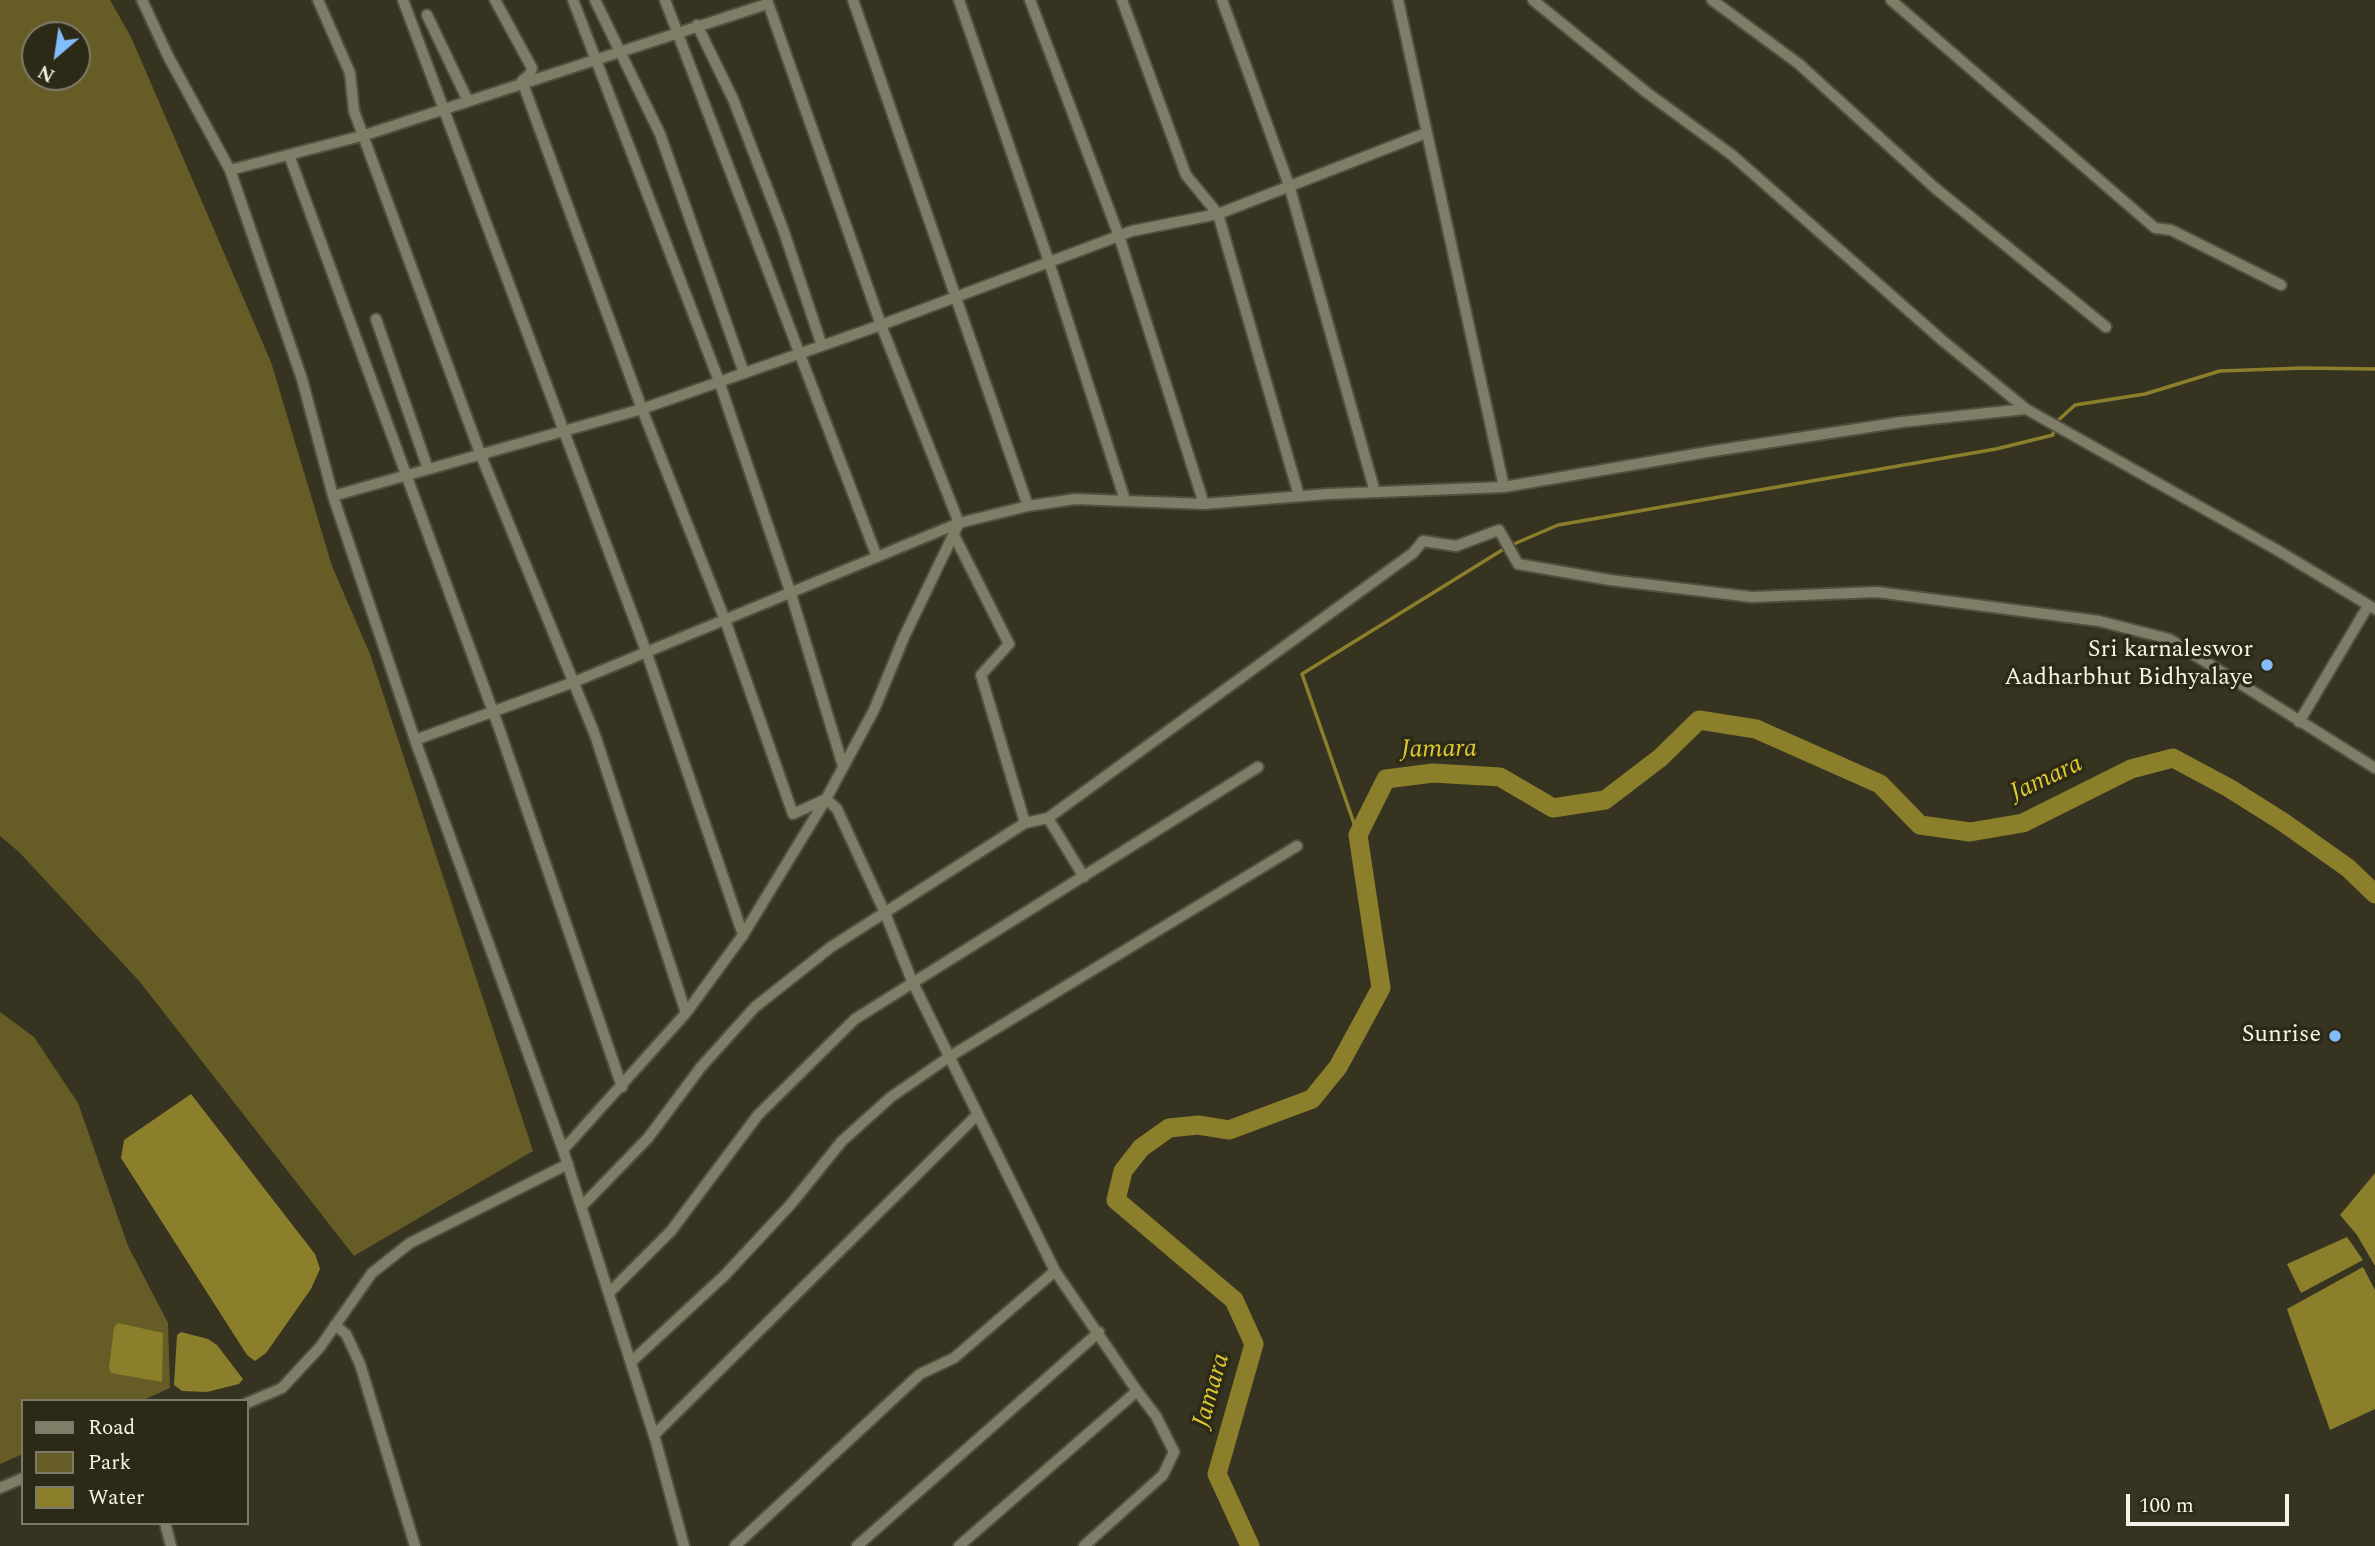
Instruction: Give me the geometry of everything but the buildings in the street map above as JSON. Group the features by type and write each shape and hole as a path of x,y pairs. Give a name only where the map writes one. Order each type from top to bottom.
{"street":[{"path":"142,0 167,56 230,170 302,379 333,496 415,740 564,1150 654,1435 684,1546"},
{"path":"318,0 351,73 354,111 480,453 596,734 686,1013"},
{"path":"403,0 646,651 743,935"},
{"path":"495,0 532,68 522,82"},
{"path":"573,0 719,381 791,594 843,766"},
{"path":"595,0 660,134 744,373"},
{"path":"665,0 877,557"},
{"path":"853,0 1028,506"},
{"path":"959,0 1049,262 1125,500"},
{"path":"1030,0 1119,236 1204,504"},
{"path":"1122,0 1186,175 1218,214 1299,496"},
{"path":"1222,0 1289,185 1375,492"},
{"path":"1398,0 1504,487"},
{"path":"1533,0 1646,92 1732,155 1943,341 2026,409 2266,543 2372,607 2299,722"},
{"path":"1712,0 1799,64 1935,188 2106,327"},
{"path":"1891,0 2155,228 2171,230 2281,285"},
{"path":"230,170 365,135 767,2 881,325 960,523 874,710 826,799 743,935 686,1013 564,1150"},
{"path":"427,15 468,101"},
{"path":"697,26 733,99 773,203 822,346"},
{"path":"522,82 642,409 725,620 793,814 826,799"},
{"path":"333,496 642,409 956,298 1119,236 1218,214 1426,133"},
{"path":"289,155 493,712 622,1087"},
{"path":"376,319 428,468"},
{"path":"415,740 574,682 960,523 1028,506 1075,499 1204,504 1299,496 1504,487 1902,422 2026,409"},
{"path":"582,1206 648,1138 701,1067 755,1007 831,947 1025,823 1048,818 1413,554 1423,541 1456,546 1499,530 1518,564 1610,580 1752,597 1877,592 2025,610 2110,624 2169,639 2375,768"},
{"path":"954,535 1009,644 981,674 1025,823"},
{"path":"609,1293 671,1231 758,1115 855,1019 1258,767"},
{"path":"826,799 837,809 885,913 912,981 1055,1271 1156,1416 1174,1452 1163,1475 1084,1546"},
{"path":"1048,818 1084,877"},
{"path":"631,1362 725,1275 791,1205 842,1141 891,1097 949,1057 1297,846"},
{"path":"654,1435 977,1115"},
{"path":"248,1404 282,1388 335,1325 372,1273 410,1243 568,1164"},
{"path":"735,1546 920,1374 954,1357 1055,1271"},
{"path":"335,1325 346,1334 360,1364 415,1546"},
{"path":"857,1546 1099,1332"},
{"path":"959,1546 1137,1391"},
{"path":"0,1488 21,1479"},
{"path":"166,1525 172,1546"}],"green space":[{"path":"0,0 110,0 131,37 271,362 332,566 370,654 533,1151 354,1256 140,982 19,852 0,836"},
{"path":"0,1012 34,1037 78,1103 128,1246 168,1323 170,1388 145,1399 21,1399 21,1455 0,1464"}],"water":[{"path":"191,1094 315,1254 320,1269 311,1289 266,1353 255,1361 247,1355 121,1158 124,1140"},
{"path":"2375,1173 2375,1266 2357,1235 2340,1215"},
{"path":"2347,1237 2363,1260 2301,1293 2287,1264"},
{"path":"2363,1267 2375,1290 2375,1409 2330,1430 2287,1309"},
{"path":"118,1323 163,1333 162,1382 111,1373 109,1368 114,1327"},
{"path":"181,1332 208,1339 217,1345 243,1379 239,1384 207,1392 182,1391 174,1385 177,1335"}],"waterway":[{"path":"1358,835 1302,674 1507,547 1558,525 1996,449 2053,435 2054,424 2075,405 2145,394 2220,371 2375,369"},
{"name":"Jamara","path":"1250,1546 1217,1474 1254,1344 1234,1300 1116,1200 1123,1171 1141,1148 1169,1128 1198,1125 1229,1130 1312,1099 1338,1067 1381,988 1358,835 1386,779 1433,773 1500,777 1553,808 1605,800 1660,758 1699,720 1756,729 1880,784 1920,825 1970,832 2023,823 2131,769 2173,758 2229,788 2283,822 2348,868 2375,894"}],"place":[{"name":"Sri karnaleswor Aadharbhut Bidhyalaye","path":"2267,665"},
{"name":"Sunrise","path":"2335,1036"}]}
